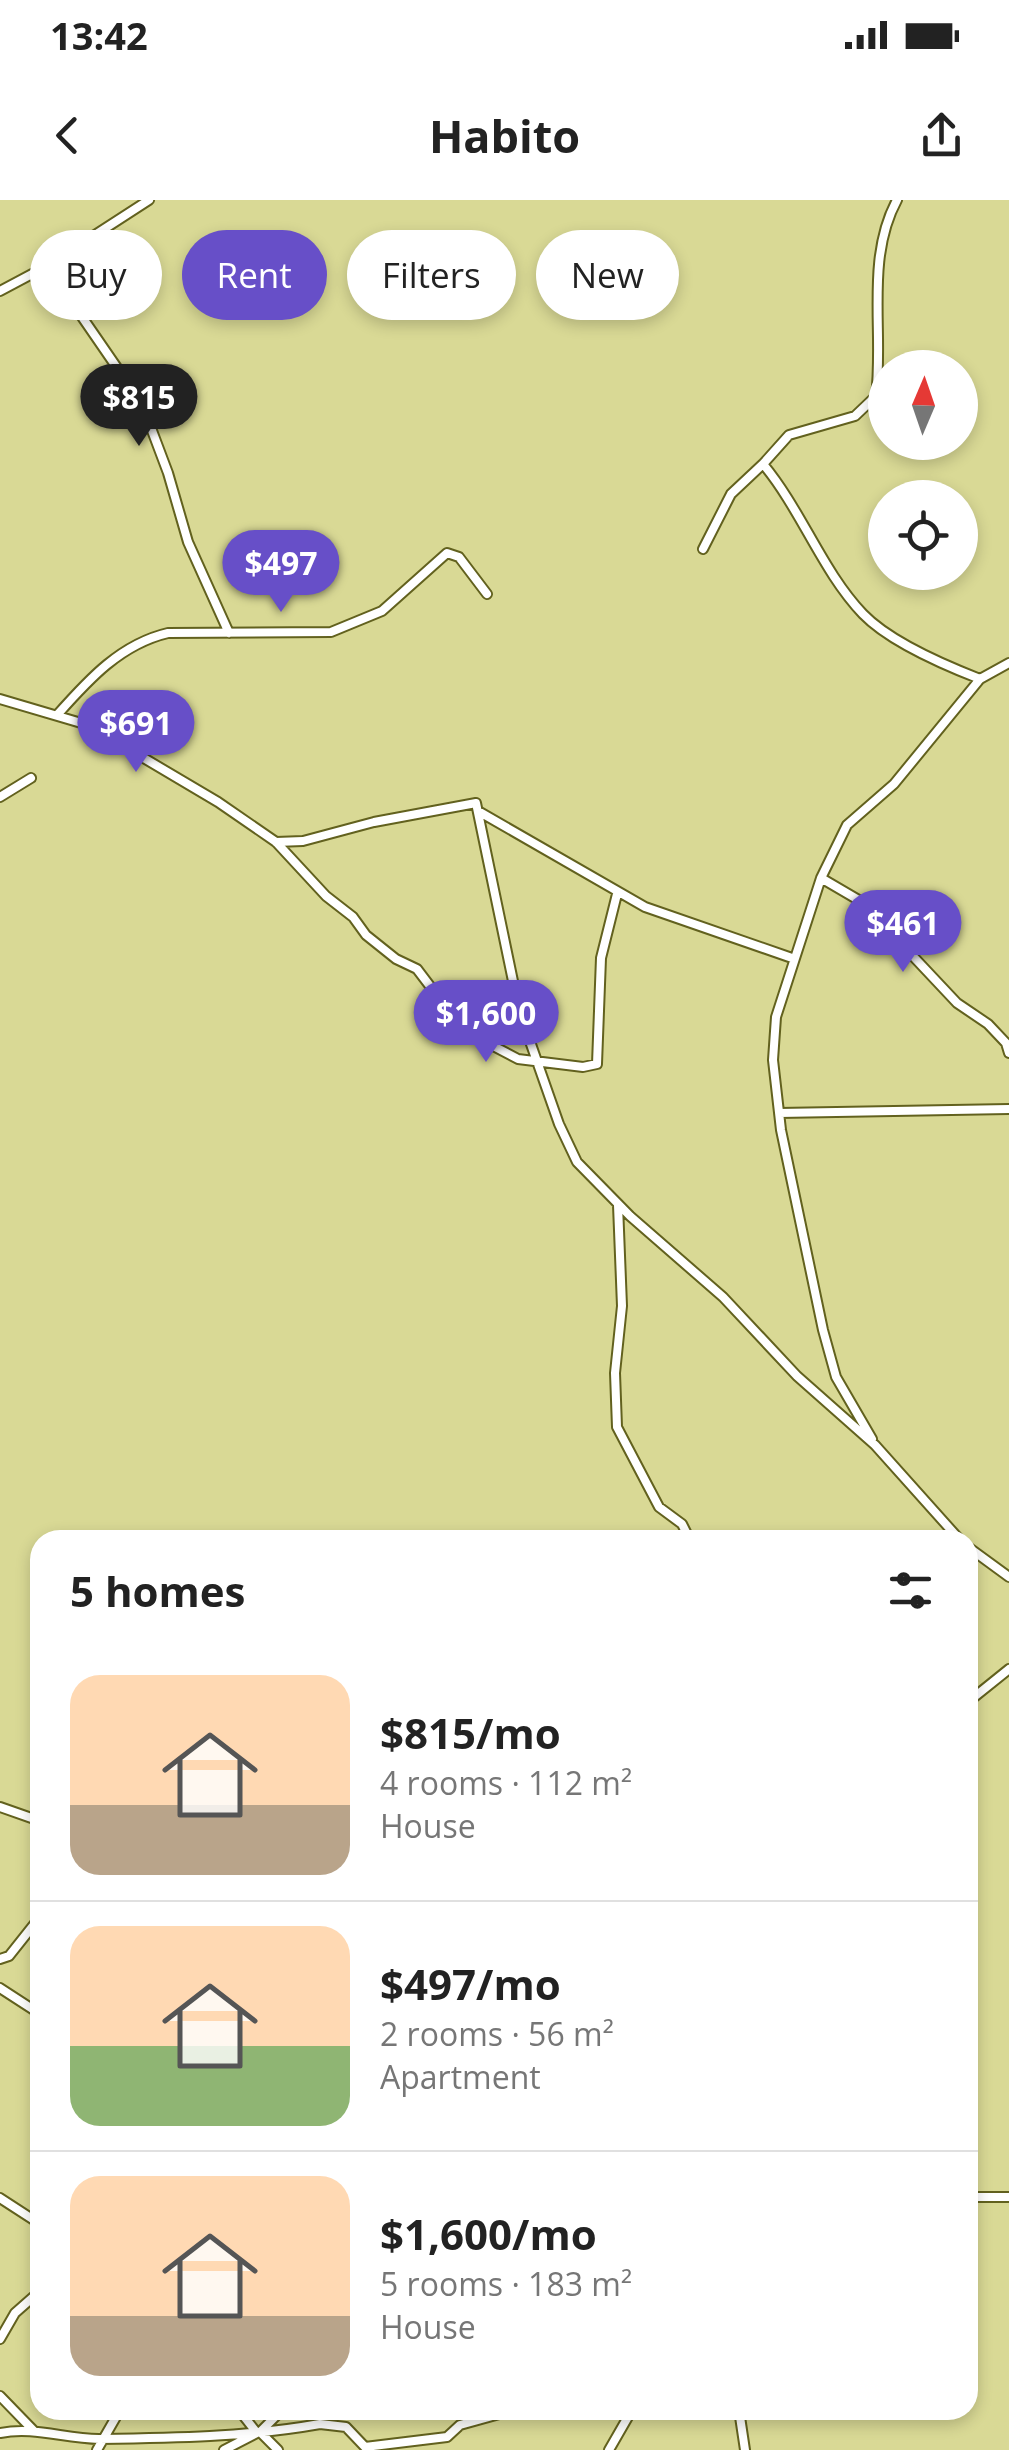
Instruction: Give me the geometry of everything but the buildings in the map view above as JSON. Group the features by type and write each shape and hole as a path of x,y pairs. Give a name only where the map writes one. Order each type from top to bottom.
{"street":[{"path":"103,230 149,200"},
{"path":"704,550 730,494 789,435 855,416 876,396 880,253 888,216 897,200"},
{"path":"0,290 30,275"},
{"path":"85,320 142,404 168,472 188,542 229,633"},
{"path":"763,464 790,497 842,588 868,619 941,664 980,679"},
{"path":"58,714 94,674 147,638 168,633 331,632 382,611 448,552 459,556 487,594"},
{"path":"875,1445 832,1361 794,1201 779,1113 773,1038 792,958 821,878 847,825 894,784 980,679 1009,663"},
{"path":"0,698 88,725 276,842 326,896 353,917 366,936 417,970 466,1030 512,1057 583,1066 597,1064 602,958 617,894"},
{"path":"0,797 30,778"},
{"path":"276,842 302,841 374,822 476,803 518,1010 573,1156 618,1205 722,1297 797,1376 875,1445 951,1530"},
{"path":"478,811 617,894 792,958"},
{"path":"821,878 862,902 957,1003 988,1024 1006,1043 1009,1053"},
{"path":"779,1113 1009,1110"},
{"path":"618,1205 622,1306 615,1373 617,1428 659,1507 685,1530"},
{"path":"978,1555 1009,1577"},
{"path":"996,1569 1009,1562"},
{"path":"978,1694 1009,1669"},
{"path":"0,1806 30,1816"},
{"path":"0,1958 9,1956 30,1930"},
{"path":"0,1988 30,2008"},
{"path":"978,2197 1009,2197"},
{"path":"0,2198 30,2218"},
{"path":"0,2339 15,2313 30,2300"},
{"path":"0,2396 34,2430"},
{"path":"97,2450 113,2420"},
{"path":"248,2420 278,2450"},
{"path":"224,2450 258,2432 271,2420"},
{"path":"0,2433 34,2430 101,2439 162,2440 338,2425 354,2433 365,2447 446,2437 460,2425 478,2420"},
{"path":"608,2450 626,2420"},
{"path":"740,2420 745,2450"}]}
